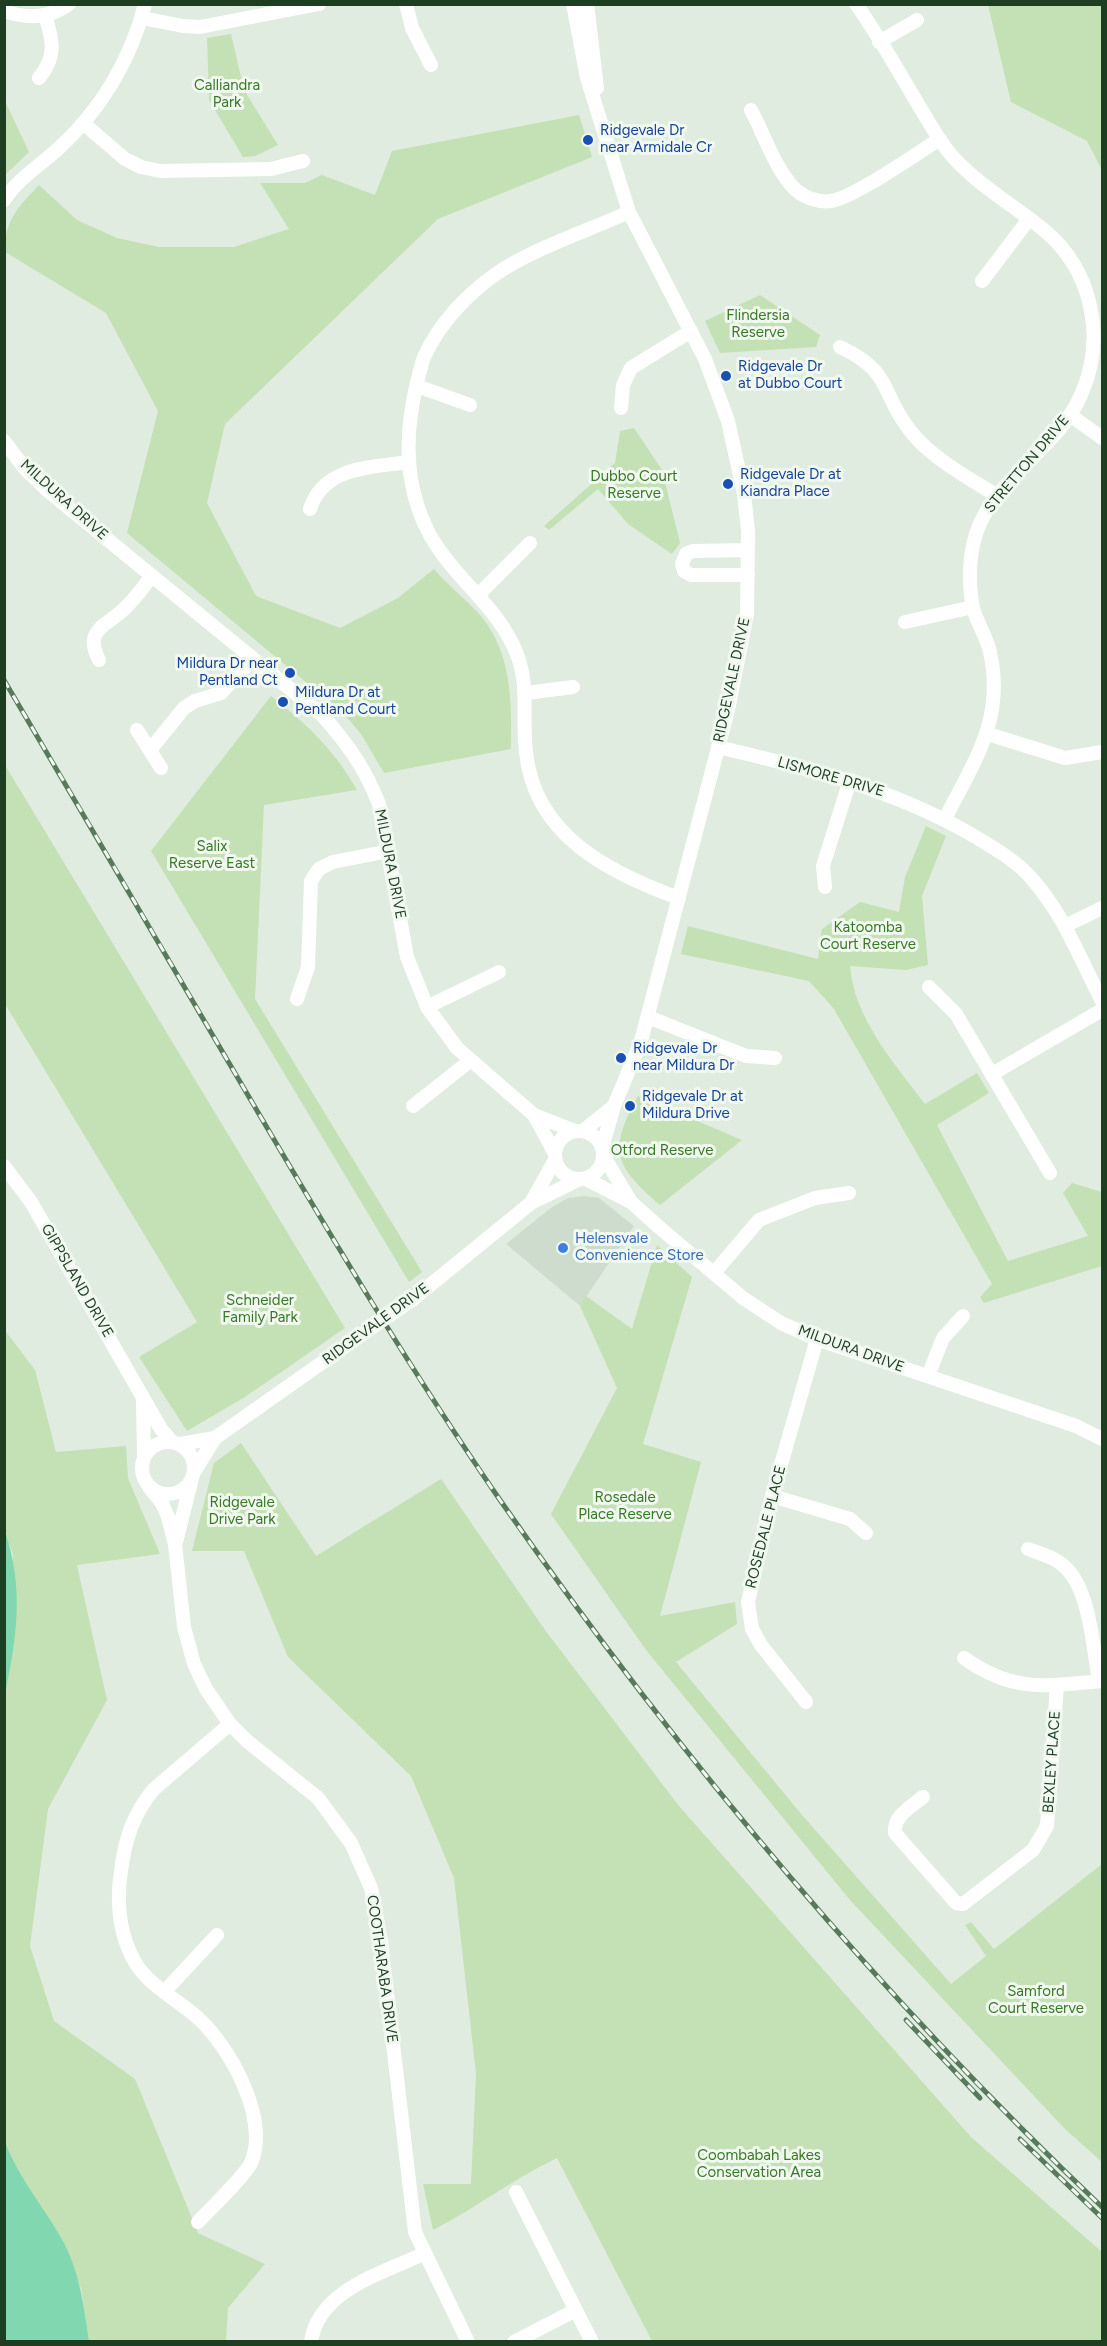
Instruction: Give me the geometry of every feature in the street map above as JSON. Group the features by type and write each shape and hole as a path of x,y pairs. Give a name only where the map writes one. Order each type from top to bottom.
{"street":[{"path":"4,11 34,18 69,4"},
{"path":"4,200 26,175 83,123 115,79 144,11 200,27 319,4"},
{"path":"406,4 412,28 431,65"},
{"name":"RIDGEVALE DRIVE","path":"573,4 587,78 629,212 663,281 691,330 728,421 744,494 748,550 742,647 718,747 648,1017 636,1057 614,1107 603,1151"},
{"name":"RIDGEVALE DRIVE","path":"586,4 601,123"},
{"name":"STRETTON DRIVE","path":"855,4 954,158 1065,251 1078,271 1091,307 1094,355 1088,381 1070,415 997,496 982,518 972,548 973,607 989,649 994,675 995,699 988,734 945,819"},
{"path":"39,78 53,56 54,41 45,15"},
{"path":"879,42 917,20"},
{"path":"751,110 786,178 800,193 821,201 831,201 849,194 940,139"},
{"path":"83,123 125,159 160,171 271,169 303,161"},
{"path":"629,212 498,272 464,301 424,357 408,431 408,462 412,487 431,536 449,564 497,615 518,657 526,693 526,754 535,788 552,820 584,852 647,886 679,898"},
{"path":"982,281 1029,219"},
{"path":"621,408 623,385 631,368 691,330"},
{"path":"840,347 860,357 876,370 903,420 923,444 997,496"},
{"path":"417,386 470,405"},
{"path":"1070,415 1102,438"},
{"name":"MILDURA DRIVE","path":"4,441 26,471 40,484 321,715 349,745 376,797 389,851 407,957 427,1007 457,1048 534,1115 579,1131"},
{"path":"310,509 321,487 339,474 408,462"},
{"path":"478,595 530,543"},
{"path":"748,550 693,551 684,557 682,564 684,571 691,575 748,575"},
{"path":"99,660 93,644 94,635 102,625 125,608 152,576"},
{"path":"905,622 973,607"},
{"path":"150,750 184,708 195,701 221,693 253,659"},
{"path":"526,693 573,687"},
{"path":"137,730 161,768"},
{"path":"988,734 1065,758 1102,752"},
{"name":"LISMORE DRIVE","path":"718,747 850,780 887,793 945,819 990,845 1031,877 1065,926 1102,1001"},
{"path":"825,887 823,866 850,780"},
{"path":"297,999 308,967 311,881 319,869 333,862 389,851"},
{"path":"1065,926 1102,908"},
{"path":"427,1007 499,972"},
{"path":"929,987 956,1014 1050,1173"},
{"path":"992,1074 1102,1010"},
{"path":"648,1017 746,1056 775,1058"},
{"path":"413,1106 471,1060"},
{"name":"RIDGEVALE DRIVE","path":"579,1131 614,1107"},
{"name":"MILDURA DRIVE","path":"534,1115 555,1156"},
{"path":"579,1131 595,1136 603,1151 598,1170 582,1179 563,1174 555,1156 561,1138 579,1131"},
{"name":"MILDURA DRIVE","path":"603,1151 631,1202"},
{"name":"RIDGEVALE DRIVE","path":"531,1203 555,1156"},
{"name":"GIPPSLAND DRIVE","path":"4,1166 31,1202 161,1429 176,1443"},
{"name":"RIDGEVALE DRIVE","path":"193,1476 215,1438 413,1299 531,1203 582,1179"},
{"name":"MILDURA DRIVE","path":"582,1179 631,1202 763,1312 817,1339 1076,1426 1102,1439"},
{"path":"714,1273 759,1220 815,1198 849,1193"},
{"path":"928,1376 943,1338 963,1316"},
{"name":"ROSEDALE PLACE","path":"806,1702 761,1645 752,1629 749,1615 749,1589 772,1496 817,1339"},
{"name":"GIPPSLAND DRIVE","path":"143,1399 144,1456"},
{"name":"RIDGEVALE DRIVE","path":"176,1443 215,1438"},
{"path":"176,1443 192,1456 193,1476 187,1487 172,1494 156,1492 149,1487 142,1472 144,1456 155,1445 176,1443"},
{"name":"COOTHARABA DRIVE","path":"175,1544 193,1476"},
{"name":"COOTHARABA DRIVE","path":"149,1487 162,1503 175,1544 184,1628 191,1655 206,1689 230,1724 265,1756 318,1798 351,1843 371,1888 381,1941 408,2195 415,2232 423,2254 468,2342"},
{"path":"772,1496 850,1519 866,1533"},
{"path":"964,1658 986,1674 1002,1680 1057,1685 1101,1681 1082,1594 1076,1581 1066,1567 1053,1558 1028,1549"},
{"name":"BEXLEY PLACE","path":"923,1797 899,1817 894,1825 895,1833 956,1903 963,1904 1033,1850 1047,1826 1057,1685"},
{"path":"198,2222 252,2163 255,2145 253,2116 239,2074 222,2044 198,2018 164,1992 137,1965 121,1928 118,1887 124,1845 136,1813 154,1789 230,1724"},
{"path":"164,1992 217,1935"},
{"path":"516,2192 592,2342"},
{"path":"311,2342 313,2327 320,2314 341,2294 423,2254"},
{"path":"513,2342 576,2310"}],"shaded area":[{"path":"584,1196 599,1198 634,1226 580,1306 506,1244 552,1207 568,1198"},
{"path":"5,1531 15,1572 17,1612 13,1652 5,1694"},
{"path":"5,2142 17,2168 64,2243 81,2291 89,2341 5,2341"}],"green space":[{"path":"988,5 1102,5 1102,170 1087,141 1011,102"},
{"name":"Calliandra Park","path":"231,34 244,90 278,145 255,156 243,157 209,100 207,38"},
{"path":"5,101 29,152 4,175"},
{"path":"579,115 592,157 438,219 225,424 207,503 256,596 340,628 398,598 434,569 480,615 498,645 508,679 511,749 384,773 361,734 344,714 127,533 158,411 106,313 5,252 7,232 14,215 39,185 77,220 117,238 159,247 234,247 289,229 260,183 305,183 322,175 375,195 392,151"},
{"name":"Flindersia Reserve","path":"760,295 820,335 816,347 720,353 705,321"},
{"name":"Dubbo Court Reserve","path":"634,428 662,470 680,543 672,554 628,524 598,489 549,530 544,526 615,463 620,431"},
{"name":"Salix Reserve East","path":"271,696 297,717 330,751 357,790 264,805 255,999 422,1272 409,1282 151,851"},
{"name":"Schneider Family Park","path":"5,765 345,1328 245,1397 187,1431 139,1357 197,1322 5,1004"},
{"name":"Katoomba Court Reserve","path":"926,826 946,836 922,896 928,965 906,970 850,966 853,985 867,1022 925,1104 977,1073 989,1093 937,1125 1008,1261 1088,1236 1063,1193 1072,1183 1102,1192 1102,1266 984,1303 980,1297 992,1284 834,1009 809,981 681,954 688,926 818,959 822,929 860,902 899,912 905,877"},
{"name":"Otford Reserve","path":"638,1096 742,1140 660,1205 633,1179 620,1156 622,1131"},
{"name":"Rosedale Place Reserve","path":"657,1245 692,1277 643,1444 701,1462 660,1616 735,1602 737,1624 676,1662 802,1815 951,1984 986,1956 965,1925 971,1922 994,1949 1102,1864 1102,2162 1065,2129 850,1900 646,1650 551,1514 617,1388 580,1306 586,1296 632,1329"},
{"path":"4,1329 35,1370 56,1452 126,1446 128,1478 160,1554 77,1565 107,1700 48,1809 30,1946 54,2021 135,2079 198,2233 265,2264 228,2308 226,2341 89,2341 81,2288 14,2165 5,2142 4,1694 8,1676 13,1554 4,1531"},
{"name":"Coombabah Lakes Conservation Area","path":"241,1443 316,1556 441,1479 545,1630 679,1806 971,2137 1102,2252 1102,2341 652,2341 557,2158 433,2230 423,2184 471,2184 476,2074 454,1878 411,1776 288,1657 244,1551 192,1551 214,1463"}],"railway":[{"path":"4,680 376,1309 468,1453 567,1595 637,1688 783,1869 938,2042 1102,2207"},
{"path":"906,2020 980,2098"},
{"path":"1020,2139 1102,2218"}],"place":[{"name":"Ridgevale Dr near Armidale Cr","path":"588,140"},
{"name":"Ridgevale Dr at Dubbo Court","path":"726,376"},
{"name":"Ridgevale Dr at Kiandra Place","path":"728,484"},
{"name":"Mildura Dr near Pentland Ct","path":"290,673"},
{"name":"Mildura Dr at Pentland Court","path":"283,702"},
{"name":"Ridgevale Dr near Mildura Dr","path":"621,1058"},
{"name":"Ridgevale Dr at Mildura Drive","path":"630,1106"},
{"name":"Helensvale Convenience Store","path":"563,1248"}],"park label":[{"name":"Ridgevale Drive Park","path":"242,1512"},
{"name":"Samford Court Reserve","path":"1036,2000"}]}
